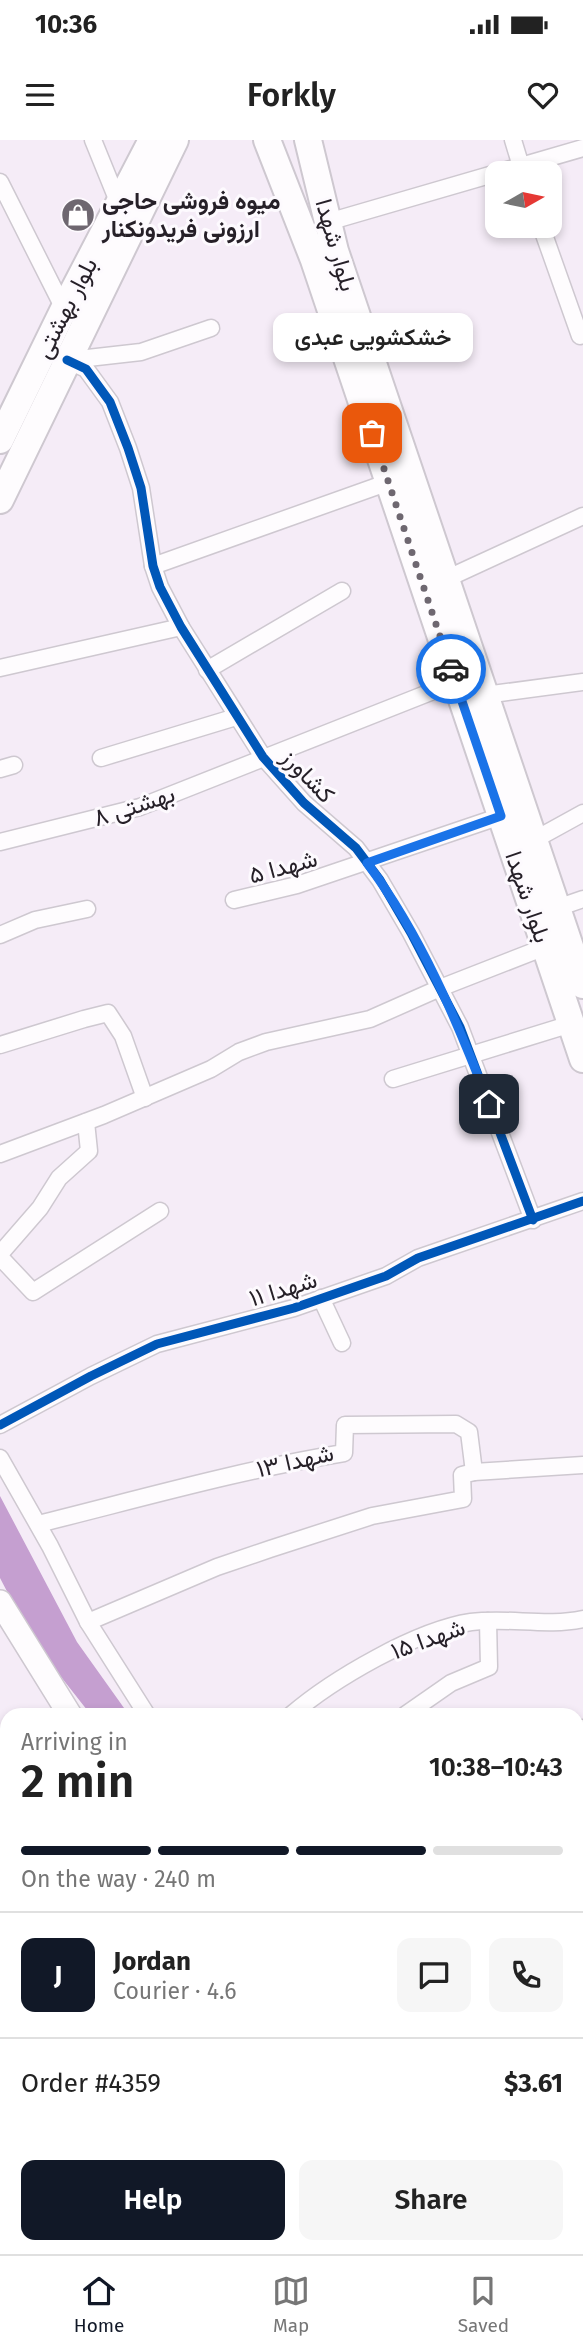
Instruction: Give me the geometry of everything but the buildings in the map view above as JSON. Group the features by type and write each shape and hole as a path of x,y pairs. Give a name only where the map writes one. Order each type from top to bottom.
{"main road":[{"name":"بلوار بهشتی","path":"0,500 56,354 64,309 152,140"},
{"name":"بلوار بهشتی","path":"0,440 56,354 175,140"},
{"name":"بلوار شهدا","path":"267,140 314,260 583,1059"},
{"path":"281,172 279,147 282,140"},
{"name":"بلوار شهدا","path":"307,143 335,251 583,985"},
{"path":"0,1602 66,1708"}],"street":[{"path":"93,140 119,204"},
{"path":"513,140 519,161"},
{"path":"547,161 583,148"},
{"path":"328,222 485,180"},
{"path":"0,182 64,309"},
{"path":"545,238 580,336"},
{"path":"56,354 141,352 211,328"},
{"name":"کشاورز","path":"56,354 86,369 110,402 141,488 153,566 160,587 207,670 263,757 304,803 356,848 411,933 460,1027 533,1220"},
{"path":"153,566 389,482"},
{"path":"446,579 583,516"},
{"path":"207,670 342,591"},
{"path":"0,668 181,627"},
{"name":"بهشتی ۸","path":"0,842 140,807 456,682"},
{"path":"485,695 583,682"},
{"path":"101,758 236,717"},
{"path":"534,840 583,813"},
{"name":"شهدا ۵","path":"234,900 297,885 367,863 501,816"},
{"path":"557,908 583,899"},
{"path":"0,935 35,920 87,909"},
{"path":"0,1154 145,1098 211,1069 239,1052 266,1042 370,1019 545,947"},
{"path":"0,1045 108,1013 122,1036 145,1098"},
{"path":"393,1079 571,1024"},
{"path":"86,1122 89,1152 59,1178 40,1208 0,1256 33,1292 160,1212"},
{"name":"شهدا ۱۱","path":"0,1425 157,1344 294,1308 386,1276 418,1258 583,1201"},
{"path":"321,1298 342,1343"},
{"name":"شهدا ۱۳","path":"38,1524 217,1479 344,1453 345,1425 456,1424 469,1432 474,1472"},
{"path":"0,1458 38,1524 88,1622 143,1708"},
{"path":"88,1622 217,1567 270,1549 372,1516 463,1499 462,1475 583,1465"},
{"name":"شهدا ۱۵","path":"301,1708 372,1660 428,1634 470,1622 569,1622 583,1619"},
{"path":"415,1708 451,1683 489,1667 488,1621"}],"shaded area":[{"path":"0,1496 77,1642 124,1708 85,1708 23,1622 0,1578"}],"cycle path":[{"path":"67,360 86,369 110,402 141,488 153,566 160,587 181,627 263,757 304,803 356,848 380,880 411,933 460,1027 533,1220"},
{"path":"0,1425 157,1344 294,1308 386,1276 418,1258 583,1201"}],"way so far":[{"path":"372,433 451,669"}],"place":[{"name":"میوه فروشی حاجی ارزونی فریدونکنار","path":"78,215"},
{"name":"خشکشویی عبدی","path":"372,433"}],"route":[{"path":"451,669 501,816 367,863 411,933 460,1027 489,1104"}]}
